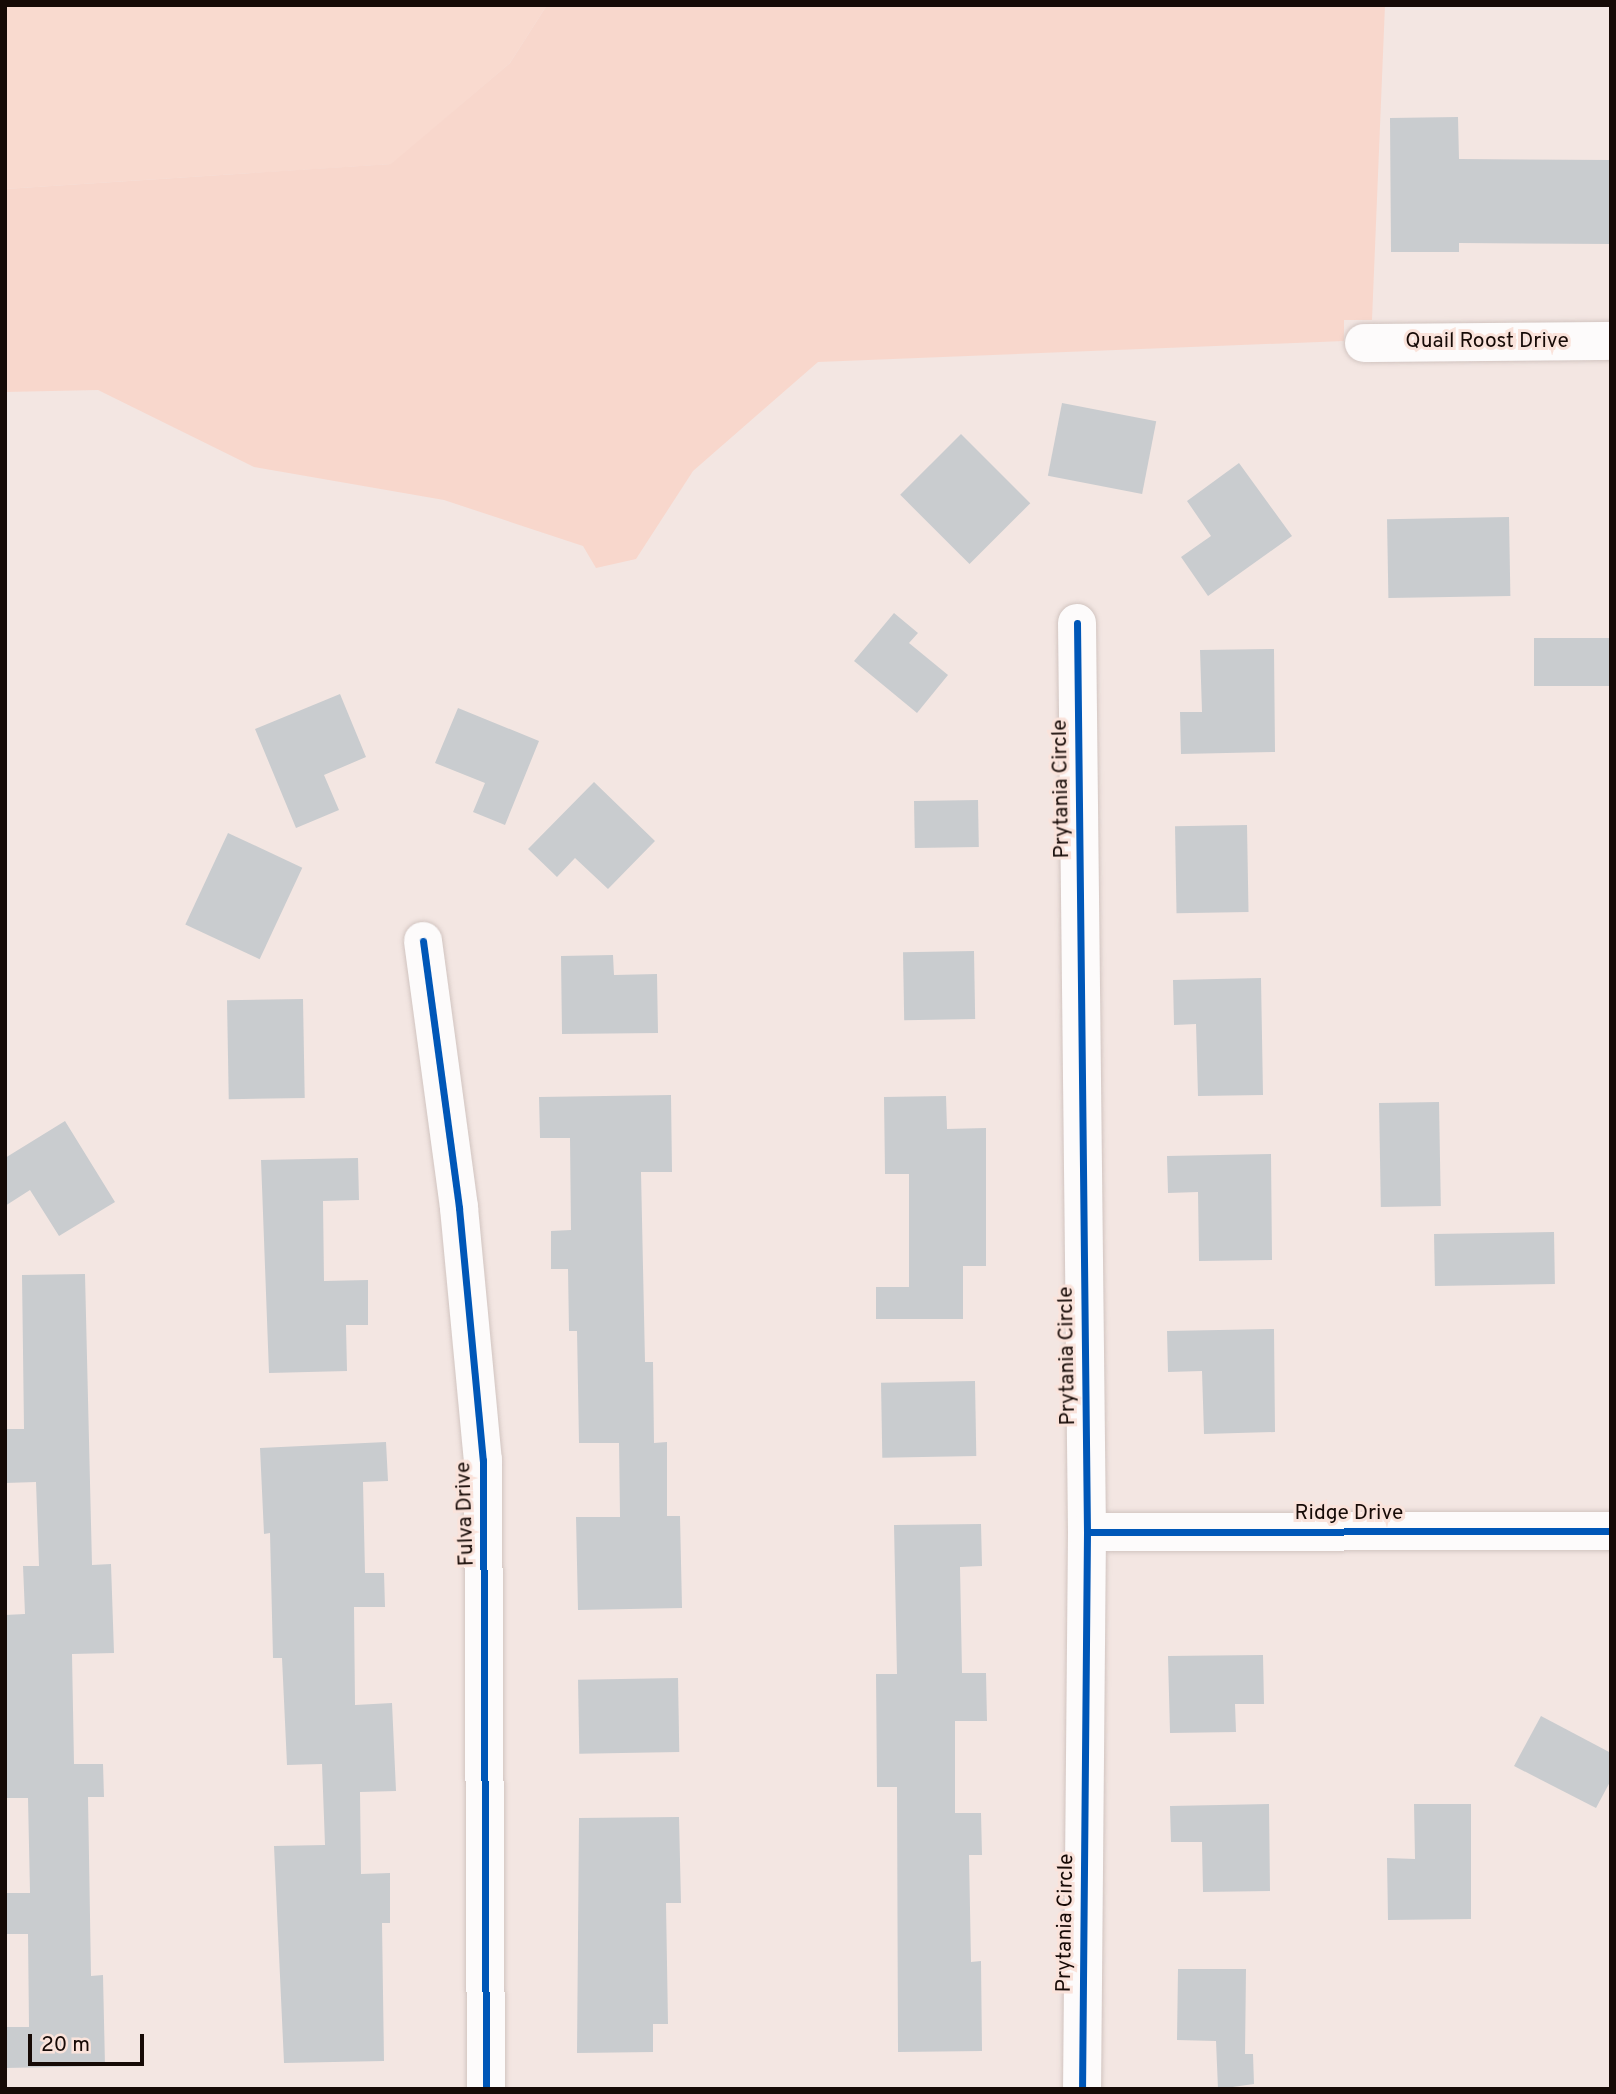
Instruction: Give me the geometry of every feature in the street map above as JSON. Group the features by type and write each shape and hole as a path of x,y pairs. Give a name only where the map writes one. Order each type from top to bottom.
{"street":[{"name":"Quail Roost Drive","path":"1364,342 1611,341"},
{"name":"Prytania Circle","path":"1077,623 1087,1532 1082,2089"},
{"name":"Fulva Drive","path":"423,941 462,1235 483,1460 486,2089"},
{"name":"Ridge Drive","path":"1087,1532 1611,1531"}],"shaded area":[{"path":"5,5 547,5 510,63 392,164 5,189"},
{"path":"547,5 1385,5 1372,320 1344,320 1344,341 818,362 693,471 636,559 596,568 583,546 444,500 254,467 98,390 5,392 5,189 391,164 510,63"}],"building":[{"path":"1458,117 1459,159 1611,160 1611,244 1459,243 1459,252 1391,252 1390,118"},
{"path":"1062,403 1156,421 1142,494 1048,476"},
{"path":"961,434 1030,503 969,564 900,495"},
{"path":"1239,463 1292,536 1208,596 1181,557 1211,536 1187,501"},
{"path":"1509,517 1510,596 1388,598 1387,519"},
{"path":"894,613 918,633 909,643 948,675 917,713 854,661"},
{"path":"1534,638 1611,638 1611,686 1534,686"},
{"path":"1274,649 1275,752 1181,754 1180,712 1202,712 1200,650"},
{"path":"340,694 366,757 324,775 339,810 296,828 255,729"},
{"path":"458,708 539,741 505,825 473,812 485,783 435,763"},
{"path":"594,782 655,841 608,889 575,858 557,877 528,849"},
{"path":"978,800 979,847 915,848 914,801"},
{"path":"1247,825 1249,912 1177,913 1175,826"},
{"path":"228,833 302,868 260,959 185,925"},
{"path":"974,951 975,1019 904,1020 903,952"},
{"path":"613,955 614,975 657,974 658,1033 562,1034 561,956"},
{"path":"1261,978 1263,1095 1198,1096 1196,1024 1174,1025 1173,980"},
{"path":"303,999 305,1098 229,1099 227,1000"},
{"path":"671,1095 672,1172 641,1172 645,1362 653,1362 654,1443 667,1442 667,1516 680,1516 682,1608 578,1610 576,1517 620,1517 619,1443 579,1443 577,1331 569,1331 568,1269 551,1269 551,1231 571,1230 570,1138 540,1138 539,1097"},
{"path":"946,1096 947,1129 986,1128 986,1266 963,1266 963,1319 876,1319 876,1287 909,1287 909,1174 885,1174 884,1097"},
{"path":"1439,1102 1441,1206 1381,1207 1379,1103"},
{"path":"65,1121 115,1202 59,1236 30,1190 5,1206 5,1158"},
{"path":"1271,1154 1272,1260 1199,1261 1198,1192 1168,1193 1167,1156"},
{"path":"358,1158 359,1200 323,1201 324,1281 368,1280 368,1325 346,1325 347,1371 269,1373 261,1160"},
{"path":"1554,1232 1555,1284 1435,1286 1434,1234"},
{"path":"85,1274 92,1565 111,1564 114,1653 72,1654 74,1764 103,1764 104,1797 88,1797 91,1976 103,1975 105,2066 5,2068 5,2027 29,2027 28,1934 5,1934 5,1893 30,1893 28,1798 5,1798 5,1615 25,1614 23,1566 39,1566 36,1482 5,1483 5,1429 24,1429 22,1275"},
{"path":"1274,1329 1275,1432 1204,1434 1202,1371 1168,1372 1167,1331"},
{"path":"975,1381 976,1456 882,1458 881,1383"},
{"path":"386,1442 388,1481 363,1482 365,1573 384,1573 385,1607 354,1607 355,1705 392,1703 396,1791 360,1792 361,1874 390,1873 390,1923 382,1923 384,2061 284,2063 274,1846 325,1845 322,1764 287,1765 282,1658 273,1658 270,1533 264,1534 260,1448"},
{"path":"981,1524 982,1566 960,1567 962,1673 986,1673 987,1721 955,1721 955,1813 981,1813 982,1855 969,1855 971,1962 981,1961 982,2051 898,2052 897,1787 877,1787 876,1674 897,1674 894,1525"},
{"path":"1263,1655 1264,1704 1235,1704 1236,1732 1170,1733 1168,1656"},
{"path":"678,1678 679,1752 579,1754 578,1680"},
{"path":"1541,1716 1611,1753 1611,1780 1596,1808 1514,1766"},
{"path":"1269,1804 1270,1891 1203,1892 1202,1842 1171,1842 1170,1806"},
{"path":"1414,1804 1471,1804 1471,1919 1388,1920 1387,1858 1415,1859"},
{"path":"679,1817 681,1903 666,1903 668,2024 653,2024 653,2052 577,2053 579,1818"},
{"path":"1178,1969 1246,1969 1245,2054 1253,2054 1254,2084 1218,2089 1216,2041 1177,2040"}],"cycle path":[{"path":"1077,623 1087,1532 1082,2089"},
{"path":"423,941 459,1208 483,1460 486,2089"},
{"path":"1087,1532 1611,1531"}]}
